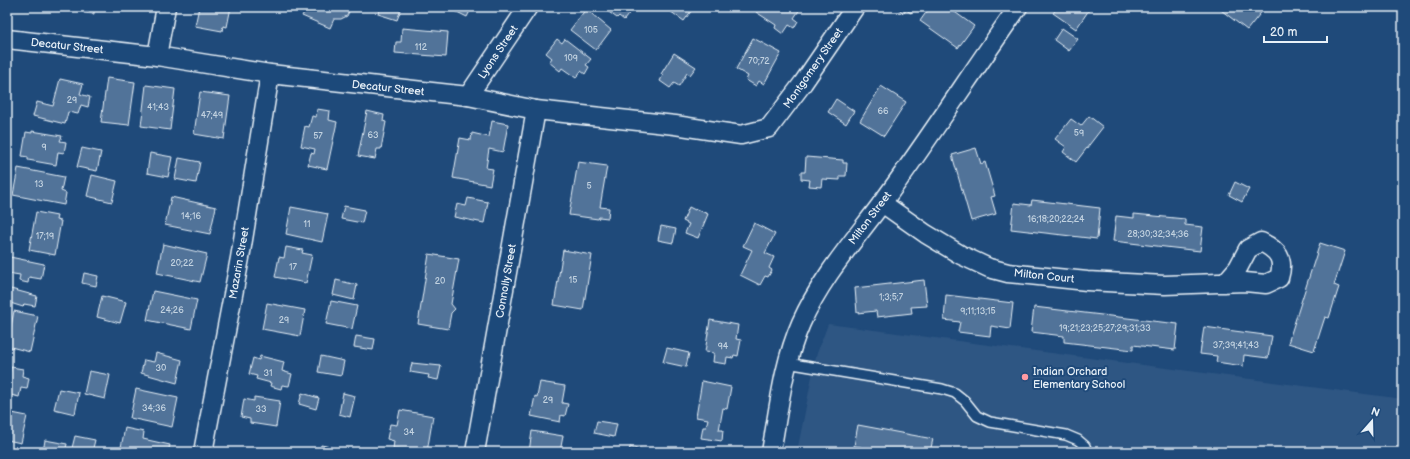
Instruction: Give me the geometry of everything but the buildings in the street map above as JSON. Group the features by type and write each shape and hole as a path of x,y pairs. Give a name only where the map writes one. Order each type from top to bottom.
{"street":[{"path":"157,56 166,7"},
{"name":"Lyons Street","path":"468,96 528,7"},
{"name":"Montgomery Street","path":"768,128 803,83 855,7"},
{"name":"Milton Street","path":"771,452 787,363 801,324 817,292 835,264 882,203 1018,7"},
{"name":"Decatur Street","path":"7,41 157,56 270,74 468,96 536,110 675,125 741,135 768,128"},
{"name":"Mazarin Street","path":"203,452 240,258 270,74"},
{"name":"Connolly Street","path":"474,452 536,110"},
{"name":"Milton Court","path":"882,203 948,248 989,268 1008,273 1126,284 1164,285 1225,283"}],"lane":[{"path":"787,363 942,389 955,393 977,416 990,422 1066,435 1078,440 1085,446 1087,452"}],"shaded area":[{"name":"Indian Orchard Elementary School","path":"828,324 1403,399 1403,452 797,452 816,356"}],"place":[{"name":"Indian Orchard Elementary School","path":"1025,377"}]}
